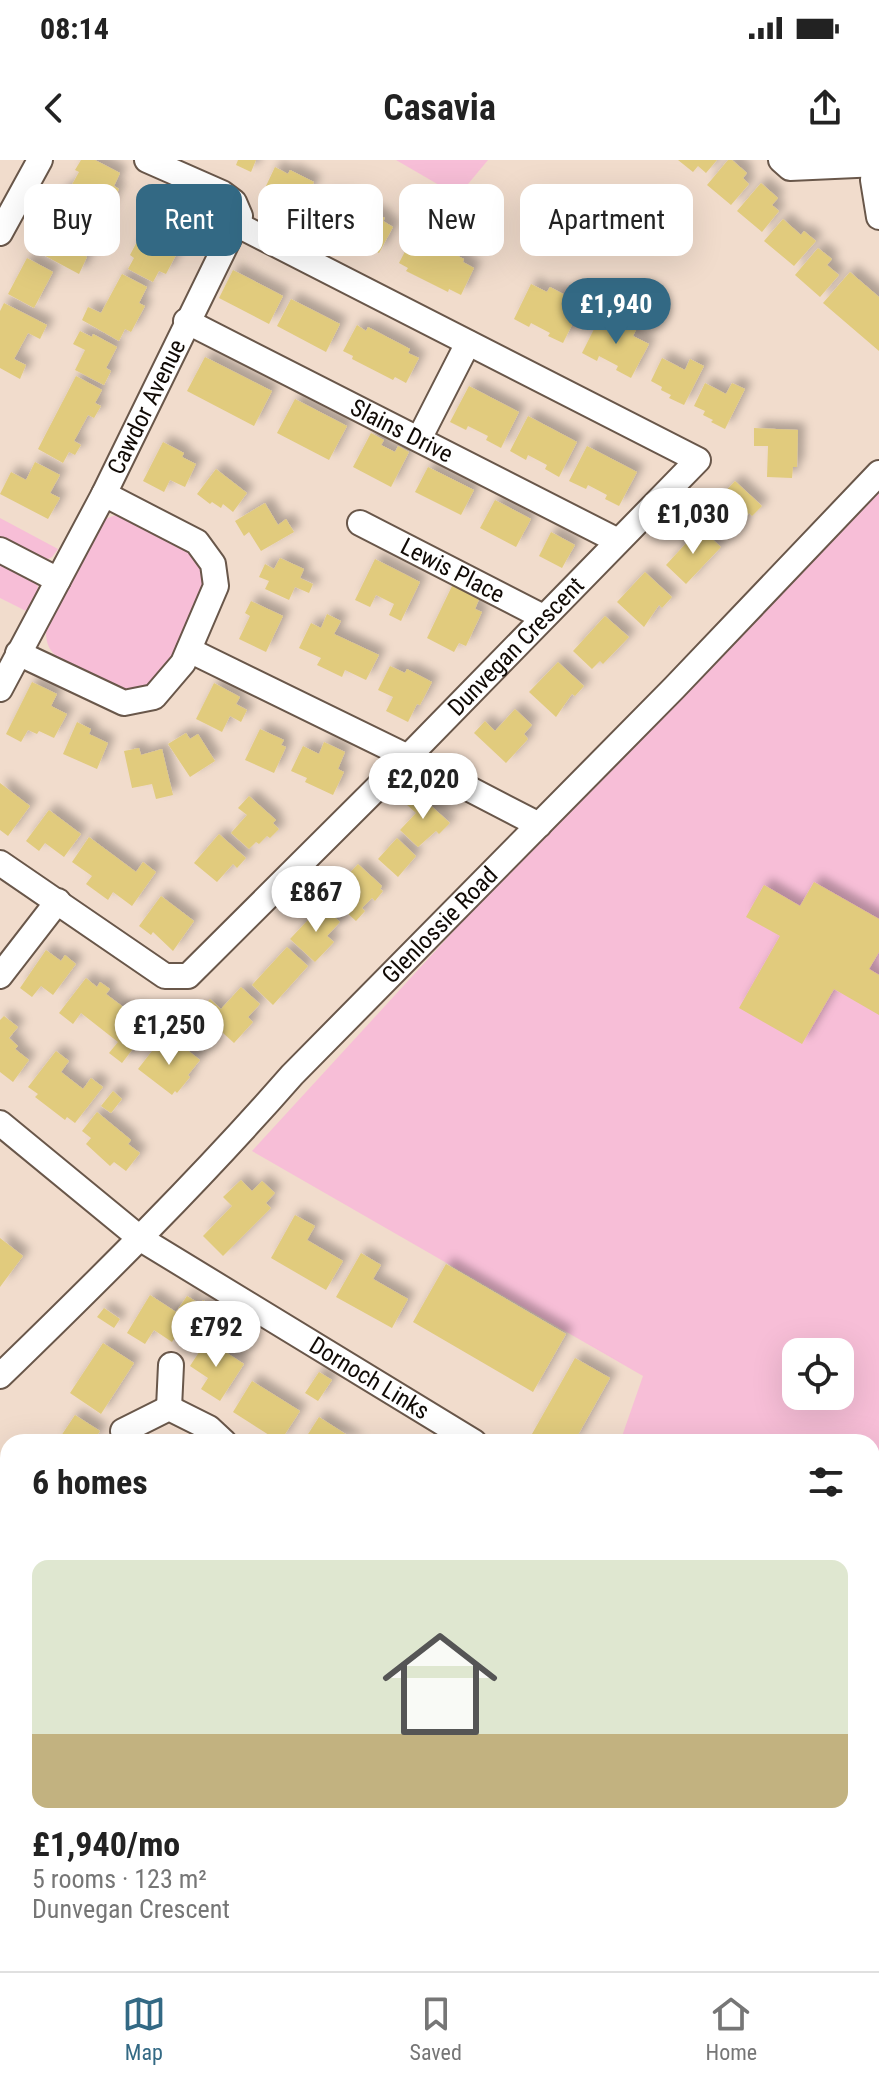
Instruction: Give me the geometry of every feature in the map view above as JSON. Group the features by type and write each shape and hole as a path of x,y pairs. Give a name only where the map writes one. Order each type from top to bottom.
{"street":[{"path":"0,233 10,191 40,160"},
{"path":"781,160 790,168 876,162 873,180 879,217"},
{"path":"151,161 202,184"},
{"name":"Dunvegan Crescent","path":"242,227 698,460 408,757"},
{"name":"Cawdor Avenue","path":"0,689 104,494 220,256"},
{"name":"Slains Drive","path":"186,321 618,541"},
{"path":"419,439 468,343"},
{"name":"Glenlossie Road","path":"0,1376 141,1239 237,1139 292,1075 879,473"},
{"path":"18,653 124,703 154,697 183,663 216,586 213,564 197,542 104,494"},
{"name":"Lewis Place","path":"360,523 543,617"},
{"path":"0,550 58,580"},
{"path":"189,650 539,825"},
{"path":"0,863 165,976 188,976 408,757"},
{"path":"0,976 58,901"},
{"name":"Dornoch Links","path":"0,1123 141,1239 461,1434"},
{"path":"169,1408 171,1365"},
{"path":"123,1431 169,1408"},
{"path":"169,1408 215,1434"}],"shaded area":[{"path":"396,160 488,160 468,184 437,184"},
{"path":"879,473 879,1434 623,1434 643,1376 252,1151 671,694"},
{"path":"116,515 124,516 191,551 209,580 168,667 142,689 128,691 102,682 59,659 49,647 46,637 102,520"},
{"path":"0,518 58,549 46,560 0,537"},
{"path":"0,559 37,581 38,589 26,611 0,598"}],"building":[{"path":"81,160 95,160 120,173 115,184 72,184 79,172 75,170"},
{"path":"238,160 256,160 251,172 236,165"},
{"path":"678,160 717,160 706,173 698,166 693,172"},
{"path":"728,160 747,173 743,178 749,184 731,205 707,185"},
{"path":"275,167 288,174 290,170 314,182 313,184 267,184"},
{"path":"761,183 778,198 772,205 779,211 762,232 737,211"},
{"path":"783,219 801,235 804,231 816,241 794,266 764,241"},
{"path":"383,221 393,227 383,246"},
{"path":"136,244 136,256 175,256 166,274 159,271 153,282 128,269 134,258 130,255"},
{"path":"818,248 832,259 827,265 839,275 820,297 795,275"},
{"path":"45,256 87,257 79,274"},
{"path":"403,256 458,256 474,268 461,295 449,289 448,292 406,271 408,268 399,263"},
{"path":"27,258 53,272 34,308 8,294"},
{"path":"233,270 283,296 269,324 219,298"},
{"path":"850,272 879,297 879,351 823,303"},
{"path":"122,274 147,287 139,303 145,306 131,332 125,329 119,341 82,320 88,307 101,313"},
{"path":"531,284 547,292 550,287 567,296 564,301 580,309 563,343 531,323 529,327 514,319"},
{"path":"291,299 340,324 326,352 277,326"},
{"path":"4,303 47,325 40,339 28,333 14,359 26,365 20,379 0,368 0,311"},
{"path":"599,319 616,327 619,321 636,330 633,336 649,344 631,378 616,370 618,366 599,356 597,361 582,353"},
{"path":"357,325 366,331 368,327 410,349 408,353 419,358 406,383 395,377 393,380 352,359 353,356 343,351"},
{"path":"80,331 92,337 93,334 117,347 106,368 111,371 104,385 75,370 85,350 73,344"},
{"path":"205,357 272,391 254,426 187,391"},
{"path":"662,358 685,370 690,359 704,366 684,405 669,398 671,395 651,381"},
{"path":"76,376 102,390 95,403 101,406 94,418 88,415 74,441 81,445 75,455 69,452 63,463 38,449"},
{"path":"705,383 726,394 732,383 745,389 725,429 711,422 713,420 703,415 705,411 694,406"},
{"path":"469,386 519,412 501,448 486,440 488,436 468,426 466,430 450,422"},
{"path":"295,399 347,426 329,460 277,433"},
{"path":"528,416 577,442 559,477 545,469 547,465 528,455 526,460 510,451"},
{"path":"754,428 798,430 797,467 793,467 792,478 767,477 768,446 754,446"},
{"path":"371,433 384,440 381,445 395,452 398,446 409,452 391,487 353,467"},
{"path":"163,442 184,453 182,457 196,464 185,487 170,480 164,492 143,481"},
{"path":"587,446 637,472 619,506 588,485 586,489 569,481"},
{"path":"35,462 60,475 50,493 60,498 48,519 0,494 11,472 26,480"},
{"path":"428,467 474,490 461,515 415,492"},
{"path":"216,469 247,493 233,512 223,504 221,508 212,502 210,504 197,494"},
{"path":"735,481 762,506 752,516 749,513 734,536 707,511"},
{"path":"495,500 531,519 516,547 480,528"},
{"path":"265,503 278,525 286,519 294,532 261,551 249,532 244,536 235,521"},
{"path":"700,528 721,547 686,584 666,565"},
{"path":"551,532 575,545 562,568 539,556"},
{"path":"280,558 304,569 300,578 313,584 309,593 295,587 289,600 265,589 269,581 259,577 265,564 274,569"},
{"path":"375,559 420,582 401,621 389,615 394,604 376,595 370,607 355,600"},
{"path":"645,572 672,597 662,608 659,605 644,627 617,602"},
{"path":"453,584 480,597 475,609 482,612 466,646 459,643 454,652 427,638"},
{"path":"251,601 283,616 266,652 239,639 250,616 245,613"},
{"path":"327,614 341,621 334,634 379,655 366,680 345,670 342,677 317,665 321,658 299,648 311,623 321,628"},
{"path":"605,616 629,637 603,664 600,661 592,669 573,651"},
{"path":"558,662 584,686 575,696 572,694 556,717 529,692"},
{"path":"390,666 405,673 407,669 432,682 408,722 386,711 393,697 378,690"},
{"path":"32,682 57,694 51,706 67,714 54,738 28,730 21,742 6,734"},
{"path":"214,683 240,697 236,704 247,710 241,722 230,716 222,732 196,719"},
{"path":"515,709 532,725 524,734 528,739 506,763 474,733 485,721 495,731"},
{"path":"77,722 91,729 89,734 108,743 97,769 63,754"},
{"path":"260,729 284,740 281,745 286,747 274,773 245,760"},
{"path":"186,733 190,739 198,734 215,761 190,777 168,744"},
{"path":"324,742 345,752 338,769 344,772 333,795 305,782 307,778 291,771 303,746 319,754"},
{"path":"139,748 141,755 162,749 173,795 156,799 152,784 132,788 124,751"},
{"path":"0,783 30,806 8,836 0,830"},
{"path":"416,792 450,823 418,847 400,830 416,813 406,804"},
{"path":"249,796 276,820 273,823 279,829 270,838 267,836 249,849 231,833 247,815 238,808"},
{"path":"49,810 81,834 64,857 45,843 39,851 26,841"},
{"path":"219,834 246,858 237,868 233,864 217,882 194,863"},
{"path":"89,837 136,872 143,862 156,872 132,906 113,892 108,900 86,884 92,876 72,862"},
{"path":"397,838 416,856 398,877 378,859"},
{"path":"358,864 382,886 380,889 383,891 375,901 372,898 362,908 365,911 356,921 328,896"},
{"path":"814,882 879,919 879,952 869,969 879,975 879,1015 834,989 802,1044 739,1008 780,936 746,917 764,885 800,906"},
{"path":"161,896 194,921 173,951 153,932 151,935 139,926"},
{"path":"322,905 340,922 327,936 334,942 315,962 290,939"},
{"path":"287,947 308,966 273,1005 252,985"},
{"path":"46,950 61,961 65,955 76,964 53,995 41,986 32,997 20,988"},
{"path":"86,978 97,987 100,982 110,989 106,994 130,1012 133,1008 142,1015 139,1019 149,1028 122,1063 109,1053 118,1042 81,1013 73,1024 59,1013"},
{"path":"241,987 260,1004 248,1017 253,1022 234,1043 199,1011 210,999 221,1009"},
{"path":"4,1016 18,1027 9,1038 18,1046 15,1049 29,1060 13,1082 0,1072 0,1020"},
{"path":"159,1042 174,1054 181,1045 200,1060 188,1075 190,1077 172,1095 138,1069"},
{"path":"56,1051 69,1061 61,1072 83,1089 91,1078 103,1087 75,1123 67,1117 65,1120 35,1097 38,1094 28,1087"},
{"path":"113,1091 122,1099 111,1113 101,1106"},
{"path":"97,1112 131,1140 128,1144 140,1153 126,1171 114,1162 110,1166 86,1144 91,1138 82,1131"},
{"path":"241,1180 252,1191 262,1181 275,1193 266,1203 271,1208 223,1256 203,1236 232,1206 223,1197"},
{"path":"295,1215 315,1226 307,1240 343,1261 326,1290 271,1258"},
{"path":"0,1238 23,1256 0,1287"},
{"path":"361,1253 381,1265 373,1279 408,1299 392,1328 336,1297"},
{"path":"446,1264 566,1334 533,1392 413,1322"},
{"path":"150,1295 176,1312 187,1296 197,1302 172,1342 154,1330 145,1344 127,1333"},
{"path":"203,1300 225,1313 212,1334 190,1320"},
{"path":"104,1308 120,1319 114,1328 97,1317"},
{"path":"207,1340 244,1364 220,1401 201,1389 208,1378 190,1366"},
{"path":"103,1343 134,1363 101,1414 70,1393"},
{"path":"575,1358 610,1378 578,1434 532,1434"},
{"path":"319,1372 332,1380 318,1401 305,1393"},
{"path":"252,1381 300,1411 285,1434 267,1434 233,1412"},
{"path":"75,1415 100,1431 98,1434 62,1434"},
{"path":"319,1417 346,1434 308,1434"}]}
